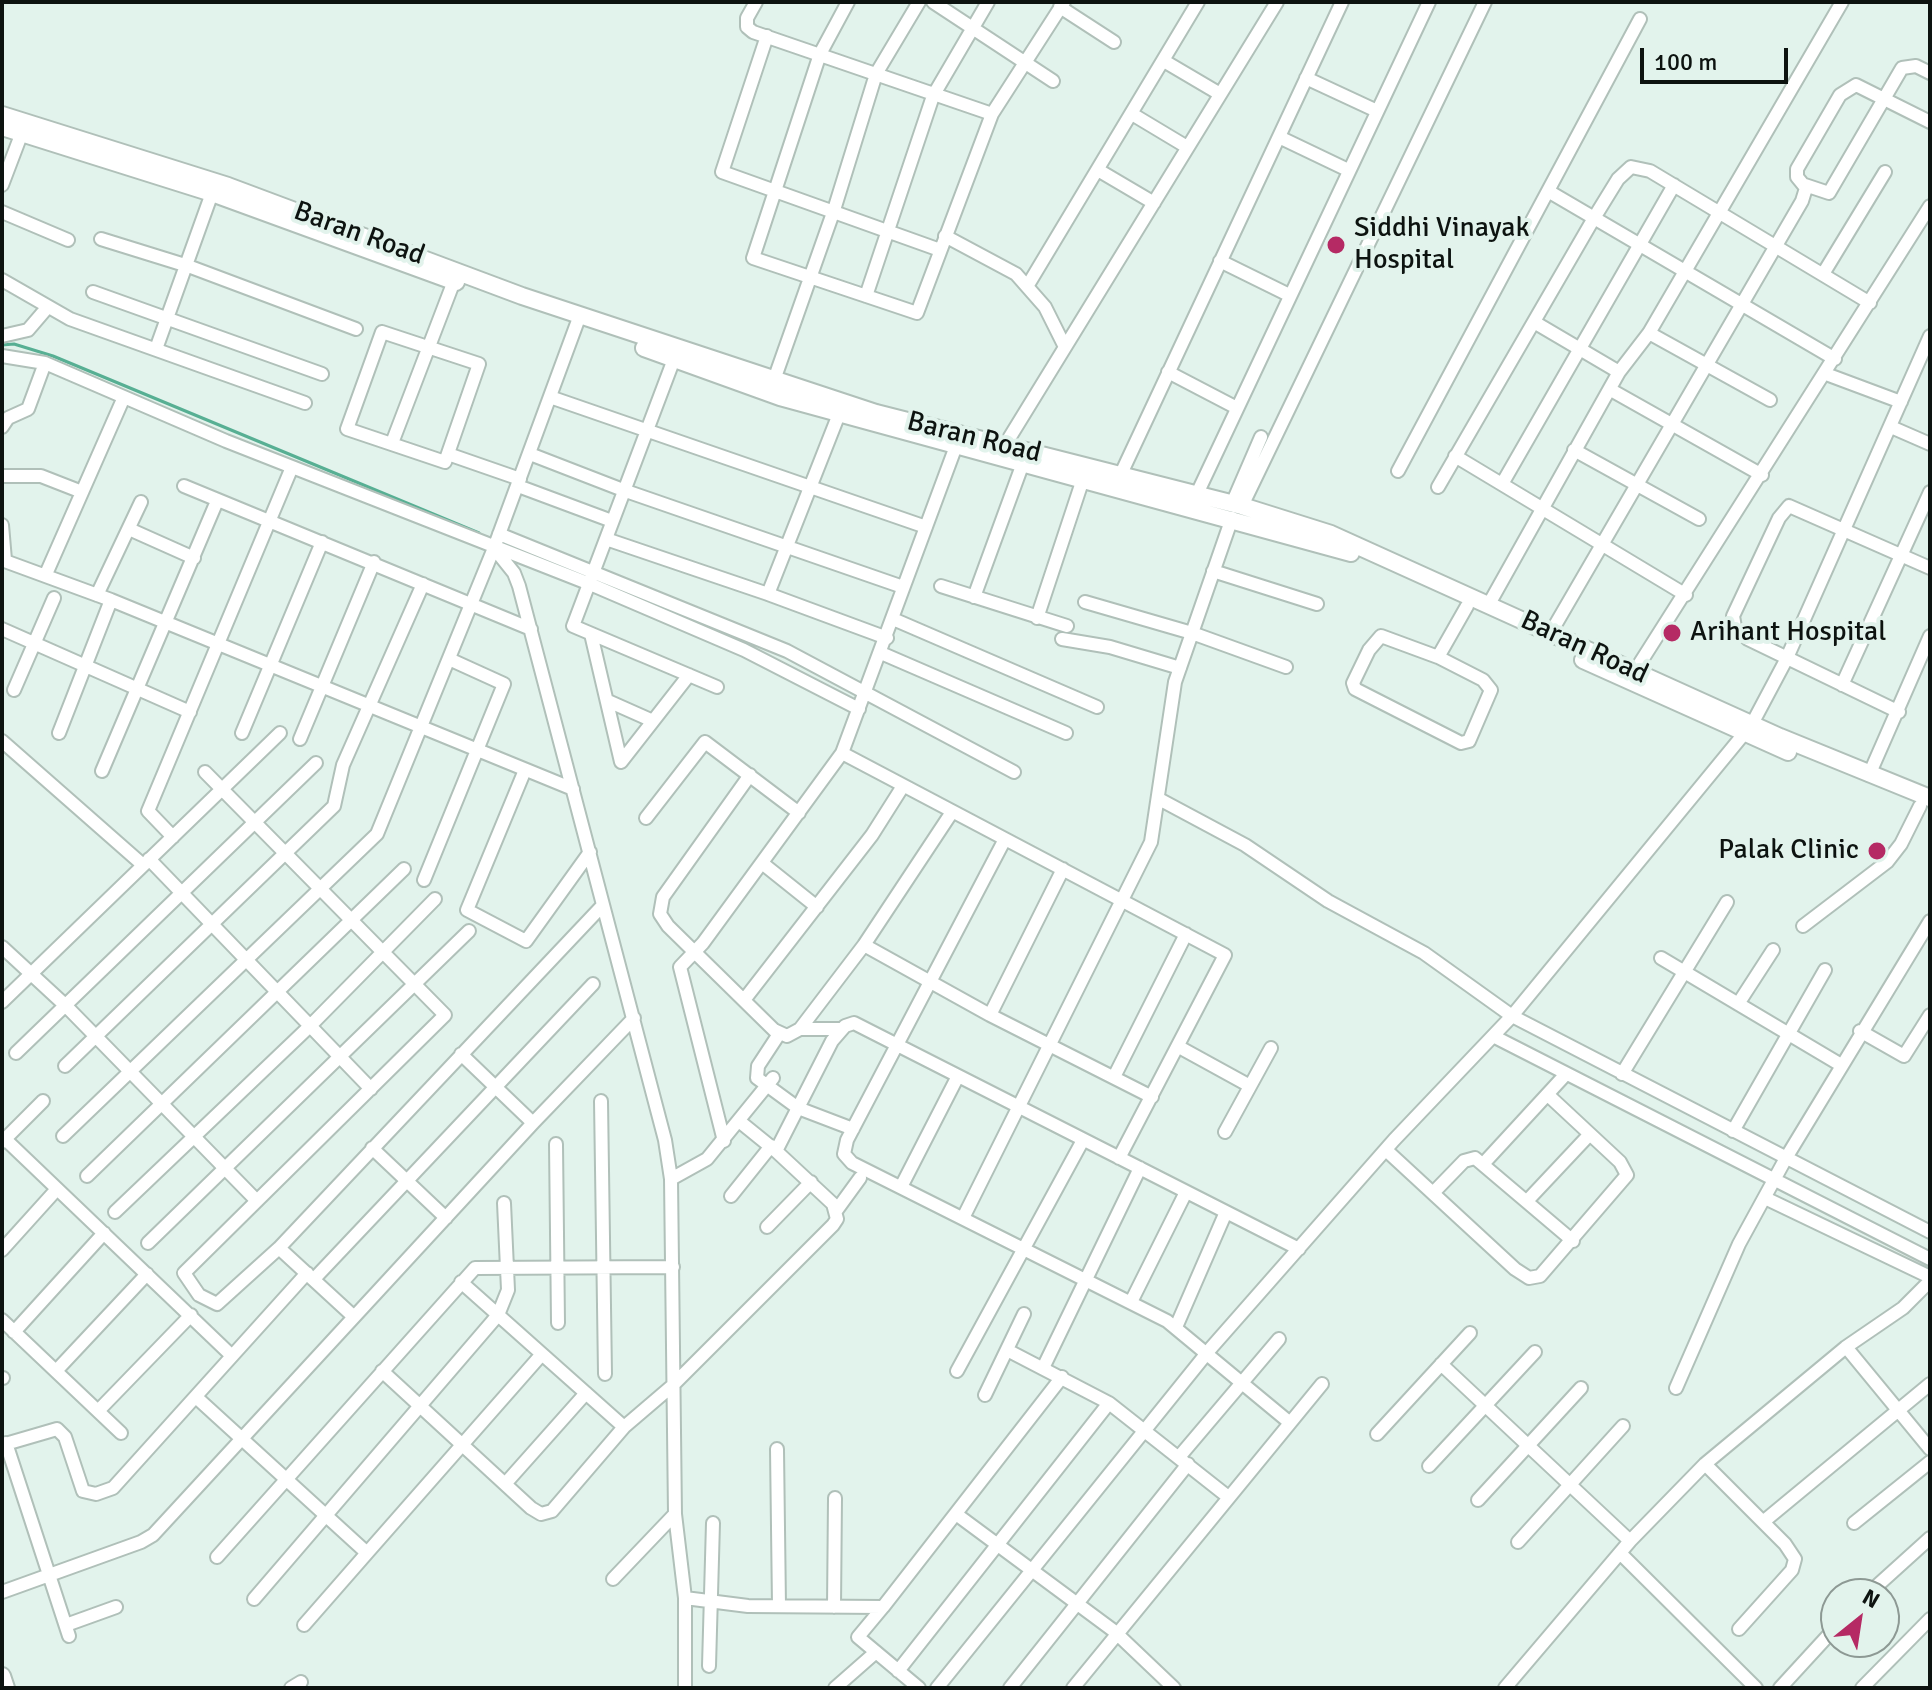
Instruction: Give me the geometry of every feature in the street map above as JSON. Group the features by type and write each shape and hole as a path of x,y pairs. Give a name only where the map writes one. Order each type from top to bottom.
{"main road":[{"name":"Baran Road","path":"2,115 454,281 876,413 1196,496 1342,549 1927,805"},
{"name":"Baran Road","path":"2,127 21,135 242,191 674,359 780,397 1083,479 1235,510 1364,546 1635,671 1748,729 1869,775 1927,805"},
{"path":"2,1676 6,1688"}],"street":[{"path":"756,2 750,11 747,27 933,96 992,114"},
{"path":"848,2 820,54 753,258 917,313 992,114 1062,5 1114,42"},
{"path":"774,380 834,210 876,74 919,2"},
{"path":"933,2 1053,81"},
{"path":"866,296 933,96 988,2"},
{"path":"1028,285 1198,2"},
{"path":"1005,445 1277,2"},
{"path":"1120,476 1342,2"},
{"path":"1196,496 1429,2"},
{"path":"1235,510 1485,2"},
{"path":"1489,604 1619,372 1649,333 1842,2"},
{"path":"1398,471 1640,19"},
{"path":"767,36 722,172 889,229 940,250"},
{"path":"1164,61 1220,94"},
{"path":"1930,73 1916,66 1902,68 1884,101 1829,193 1805,185 1797,177 1797,169 1844,90 1856,85 1884,101 1930,122"},
{"path":"1306,78 1377,111"},
{"path":"1132,114 1187,147"},
{"path":"2,185 21,135"},
{"path":"1279,137 1348,170"},
{"path":"1438,487 1594,218 1618,179 1631,167 1645,169 1674,185 1870,303"},
{"path":"1098,170 1154,203"},
{"path":"1823,274 1885,172"},
{"path":"1502,484 1674,185"},
{"path":"1550,634 1806,195 1805,185"},
{"path":"1548,191 1835,359"},
{"path":"156,349 212,193"},
{"path":"1635,671 1930,206"},
{"path":"2,212 68,240"},
{"path":"945,236 1007,268 1028,285 1053,318 1065,347"},
{"path":"101,239 188,266 356,329"},
{"path":"1220,261 1289,295"},
{"path":"2,280 46,309 305,403"},
{"path":"392,443 454,281"},
{"path":"93,292 322,374"},
{"path":"2,336 28,330 46,309"},
{"path":"63,1136 377,834 474,604 578,320"},
{"path":"1534,322 1619,372"},
{"path":"382,332 430,347 479,364 445,462 347,429 382,332"},
{"path":"1649,333 1770,400"},
{"path":"937,1688 1033,1573 1208,1352 1386,1150 1512,1016 1748,729 1786,660 1930,336"},
{"path":"2,356 45,363 494,548 592,578 787,651 1014,772"},
{"path":"674,359 573,626 717,687"},
{"path":"2,427 8,418 28,409 45,363"},
{"path":"1168,372 1237,408"},
{"path":"1826,374 1901,402"},
{"path":"1611,390 1762,475"},
{"path":"46,574 124,397"},
{"path":"550,397 646,427 812,489 926,527"},
{"path":"2,409 15,416"},
{"path":"768,594 812,489 839,414"},
{"path":"1891,427 1930,444"},
{"path":"963,1218 1151,842 1159,799 1164,740 1180,668 1261,437"},
{"path":"724,1141 680,974 681,963 695,951 842,753 956,446"},
{"path":"1574,450 1637,482 1699,519"},
{"path":"448,454 612,521"},
{"path":"530,454 788,549 903,587"},
{"path":"1455,456 1686,595"},
{"path":"974,597 1023,463"},
{"path":"173,837 148,811 292,467"},
{"path":"2,476 41,476 82,492"},
{"path":"1037,618 1083,479"},
{"path":"184,486 531,629"},
{"path":"1842,685 1930,492"},
{"path":"102,771 217,501"},
{"path":"97,595 141,502"},
{"path":"1899,712 1786,660 1737,632 1733,621 1735,610 1784,509 1799,508 1930,568"},
{"path":"2,525 3,560 111,600 573,789"},
{"path":"129,529 194,558"},
{"path":"499,534 754,655 859,709"},
{"path":"606,539 887,638"},
{"path":"242,733 322,542"},
{"path":"494,548 514,573 531,629 634,1018 671,1179 675,1514 685,1598 685,1688"},
{"path":"300,739 374,562"},
{"path":"1213,571 1317,604"},
{"path":"65,1066 334,806 343,765 423,584"},
{"path":"941,586 1067,626"},
{"path":"14,690 54,598"},
{"path":"59,733 87,668 111,600"},
{"path":"1085,602 1192,633 1286,667"},
{"path":"1438,657 1467,606"},
{"path":"893,619 1097,707"},
{"path":"2,629 190,712"},
{"path":"591,634 621,762 689,675"},
{"path":"1381,636 1438,657 1483,680 1491,690 1469,741 1461,743 1355,689 1353,683 1369,650 1381,636"},
{"path":"1869,775 1930,636"},
{"path":"1062,639 1110,647 1180,668"},
{"path":"881,653 1066,733"},
{"path":"424,880 474,751 504,684 449,659"},
{"path":"608,701 653,721"},
{"path":"2,1002 280,733"},
{"path":"2,741 184,893 371,1089"},
{"path":"646,818 705,742 799,813"},
{"path":"842,753 1225,955 1119,1158"},
{"path":"16,1053 316,763"},
{"path":"525,770 467,910 526,941 590,852"},
{"path":"205,772 445,1015 184,1273 199,1295 217,1304 279,1248 603,905"},
{"path":"750,775 663,897 663,919 779,1034 793,1035 800,1029 864,945 952,812"},
{"path":"744,1000 872,835 903,786"},
{"path":"1159,799 1245,845 1328,901 1424,953 1512,1016 1930,1232"},
{"path":"1803,926 1887,862 1927,805"},
{"path":"1005,839 896,1043 844,1148 846,1157 1176,1327 1289,1422"},
{"path":"762,863 817,907"},
{"path":"87,1176 404,869"},
{"path":"990,1015 1063,869"},
{"path":"115,1212 311,1025 435,899"},
{"path":"1622,1074 1682,971 1727,902"},
{"path":"1676,1388 1739,1244 1860,1031 1930,921"},
{"path":"148,1243 469,931"},
{"path":"1114,1077 1186,934"},
{"path":"864,945 990,1015 1152,1097"},
{"path":"2,947 66,1006 257,1201"},
{"path":"1738,1004 1773,950"},
{"path":"1661,958 1841,1065"},
{"path":"1733,1131 1825,970"},
{"path":"116,1607 67,1630 51,1575 4,1444 57,1429 65,1437 80,1486 87,1494 113,1488 231,1355 407,1181 593,984"},
{"path":"1860,1031 1904,1056 1930,1015"},
{"path":"2,1592 148,1539 634,1018"},
{"path":"800,1029 841,1029 859,1024 1299,1249"},
{"path":"731,1196 774,1148 841,1029"},
{"path":"779,1034 758,1066 757,1078 769,1082 798,1108 853,1129"},
{"path":"1493,1036 1930,1259"},
{"path":"1179,1047 1250,1086"},
{"path":"1225,1132 1271,1048"},
{"path":"461,1054 533,1123"},
{"path":"1484,1163 1566,1074"},
{"path":"901,1187 958,1076"},
{"path":"671,1179 695,1168 724,1141 769,1082"},
{"path":"1386,1150 1529,1278 1545,1273 1627,1175 1624,1166 1548,1095"},
{"path":"43,1101 4,1141 231,1355"},
{"path":"601,1101 605,1374"},
{"path":"739,1121 811,1182 836,1211"},
{"path":"1527,1201 1590,1134"},
{"path":"957,1371 1083,1140"},
{"path":"556,1144 558,1323"},
{"path":"372,1148 446,1218"},
{"path":"1433,1193 1464,1161 1475,1158 1573,1241"},
{"path":"1043,1368 1140,1168"},
{"path":"382,1371 537,1512 552,1511 624,1427 672,1386 833,1225 836,1211 860,1178"},
{"path":"767,1227 811,1182"},
{"path":"2,1250 57,1189"},
{"path":"1131,1302 1186,1192"},
{"path":"1505,1688 1630,1541 1705,1464 1846,1347 1903,1308 1930,1279 1765,1198"},
{"path":"254,1599 498,1315 507,1299 504,1203"},
{"path":"1176,1327 1226,1212"},
{"path":"14,1332 104,1233"},
{"path":"279,1248 353,1316"},
{"path":"217,1557 475,1268 673,1267"},
{"path":"56,1371 147,1274"},
{"path":"461,1282 624,1427"},
{"path":"985,1395 1024,1314"},
{"path":"98,1411 191,1315"},
{"path":"2,1320 121,1433"},
{"path":"1377,1434 1470,1333"},
{"path":"1010,1688 1279,1339"},
{"path":"1846,1347 1930,1449"},
{"path":"1007,1350 1109,1403 1227,1496"},
{"path":"1429,1466 1535,1352"},
{"path":"304,1625 542,1354"},
{"path":"1441,1364 1630,1541"},
{"path":"919,1688 858,1637 1062,1377"},
{"path":"1073,1688 1227,1496 1322,1384"},
{"path":"1763,1522 1930,1384"},
{"path":"1478,1500 1581,1388"},
{"path":"505,1484 586,1393"},
{"path":"196,1397 367,1553"},
{"path":"898,1671 1109,1403"},
{"path":"1518,1542 1623,1426"},
{"path":"777,1449 779,1606"},
{"path":"1854,1523 1930,1462"},
{"path":"1705,1464 1793,1555 1795,1564 1739,1629"},
{"path":"834,1607 835,1498"},
{"path":"613,1579 675,1514"},
{"path":"956,1514 1117,1633 1174,1688"},
{"path":"709,1666 713,1523"},
{"path":"1886,1578 1930,1538"},
{"path":"1620,1553 1756,1688"},
{"path":"685,1598 779,1606 883,1607"},
{"path":"1865,1687 1930,1619"},
{"path":"1780,1688 1820,1644"},
{"path":"835,1688 876,1652"}],"waterway":[{"path":"2,345 14,344 53,356 479,533"}],"place":[{"name":"Siddhi Vinayak Hospital","path":"1336,245"},
{"name":"Arihant Hospital","path":"1672,633"},
{"name":"Palak Clinic","path":"1877,851"}]}
